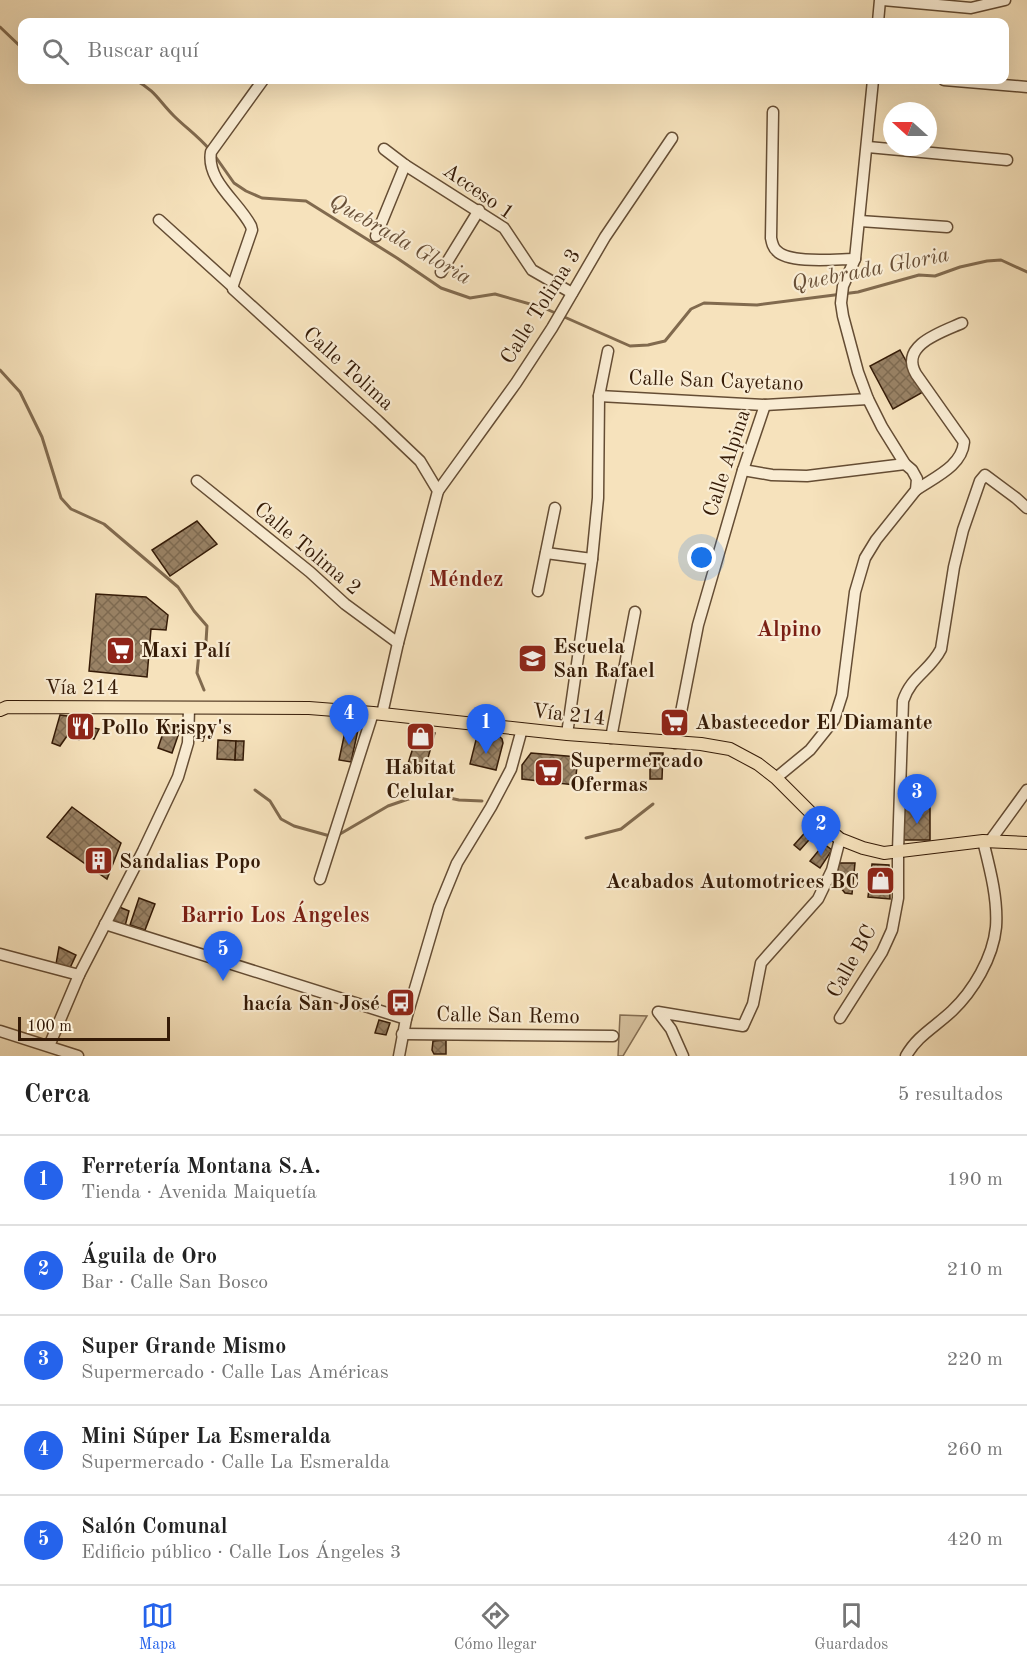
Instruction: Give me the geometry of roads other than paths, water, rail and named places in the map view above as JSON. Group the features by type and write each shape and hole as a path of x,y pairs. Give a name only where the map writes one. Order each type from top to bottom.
{"main road":[{"name":"Vía 214","path":"0,710 7,707 76,706 309,708 378,713 567,734 701,744 730,750 758,764 776,778 840,839 863,848 884,853 987,841 1027,843"}],"street":[{"path":"879,18 881,0 971,8 1005,0"},
{"path":"233,287 252,230 212,172 210,159 211,152 260,84"},
{"path":"873,84 855,259 843,286 841,303 858,372 868,399 882,427 917,479 916,490"},
{"path":"991,84 1027,87"},
{"path":"773,112 771,238 773,245 777,252 795,259 855,259"},
{"name":"Calle Tolima 3","path":"438,491 486,428 552,328 605,237 672,138"},
{"path":"868,147 1007,160"},
{"name":"Acceso 1","path":"384,149 405,165 504,228 532,270 572,293"},
{"path":"376,236 405,165"},
{"path":"441,272 479,210"},
{"name":"Calle Tolima","path":"159,220 420,461 438,491"},
{"path":"860,221 947,226"},
{"path":"776,778 810,750 834,720 842,695 855,592 865,558 876,540 916,490 957,462 962,455 964,442 916,375 911,360 925,341 962,323"},
{"name":"Calle San Cayetano","path":"567,734 592,559 598,498 599,396 608,351"},
{"name":"Calle San Cayetano","path":"599,396 765,405 868,399"},
{"name":"Calle Alpina","path":"675,743 698,625 743,470 765,405"},
{"path":"743,470 772,475 807,476 905,464"},
{"name":"Calle BC","path":"840,1018 882,952 891,930 898,898 903,701 910,684 936,660 941,649 954,567 977,487 985,475 1027,508"},
{"name":"Calle Tolima 2","path":"197,480 310,572 345,604 398,643"},
{"path":"320,879 378,713 438,491"},
{"path":"538,591 555,508"},
{"path":"546,553 592,559"},
{"path":"611,738 635,612"},
{"path":"49,1046 79,975 178,777 188,743 189,708"},
{"path":"399,1056 406,1019 444,896 457,863 511,769 522,729"},
{"path":"906,1056 918,1039 963,1000 981,971 991,948 996,928 987,841 1027,790"},
{"path":"683,1056 670,1029 658,1012 743,1026 753,1004 761,963 818,899 832,870 840,839"},
{"path":"105,924 406,1019"},
{"path":"0,954 79,975"},
{"path":"0,1031 78,1056"},
{"name":"Calle San Remo","path":"402,1034 614,1036"}],"waterway":[{"name":"Quebrada Gloria","path":"0,27 18,44"},
{"name":"Quebrada Gloria","path":"142,84 209,149"},
{"name":"Quebrada Gloria","path":"215,156 234,183 246,191 262,198 306,201 441,288 470,298 495,294 544,308 630,346 665,341 691,309 704,303 757,305 858,292 919,275 935,276 987,261 1001,260 1027,272"},
{"path":"0,370 20,392 42,437 61,498 71,509 104,524 178,587 207,626 206,642 199,653 197,673 204,690"},
{"path":"255,790 270,801 281,819 294,826 330,836"},
{"path":"340,834 388,806 417,796 435,795 459,800 482,801"},
{"path":"586,838 621,829 653,804"}],"place":[{"name":"Maxi Palí","path":"120,650"},
{"name":"Escuela San Rafael","path":"532,658"},
{"name":"Abastecedor El Diamante","path":"674,722"},
{"name":"Pollo Krispy's","path":"80,727"},
{"name":"Habitat Celular","path":"420,736"},
{"name":"Mini Súper La Esmeralda","path":"349,745"},
{"name":"Ferretería Montana S.A.","path":"486,754"},
{"name":"Supermercado Ofermas","path":"549,772"},
{"name":"Super Grande Mismo","path":"917,824"},
{"name":"Águila de Oro","path":"821,856"},
{"name":"Sandalias Popo","path":"98,861"},
{"name":"Acabados Automotrices BC","path":"880,881"},
{"name":"Salón Comunal","path":"223,981"},
{"name":"hacía San José","path":"401,1003"}],"district":[{"name":"Méndez","path":"466,578"},
{"name":"Alpino","path":"789,628"},
{"name":"Barrio Los Ángeles","path":"275,914"}]}
